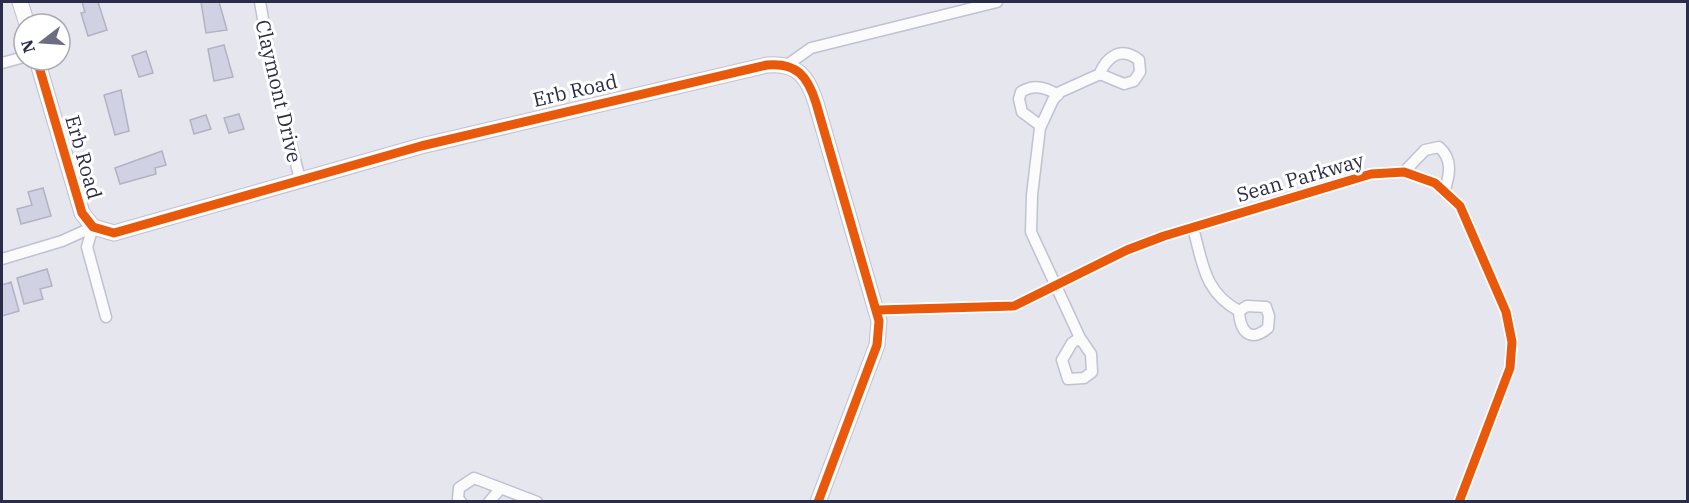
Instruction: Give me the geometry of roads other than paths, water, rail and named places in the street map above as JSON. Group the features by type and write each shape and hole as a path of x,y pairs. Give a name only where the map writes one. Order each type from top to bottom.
{"street":[{"name":"Claymont Drive","path":"260,2 273,75 300,179"},
{"path":"818,501 880,332 878,310 812,88 801,72 788,65 811,48 997,2"},
{"name":"Erb Road","path":"40,72 82,213 93,227 107,233 124,233 300,179 432,143 713,76 767,65 788,65"},
{"path":"1080,338 1031,232 1032,195 1041,126 1058,95 1099,75"},
{"path":"1041,126 1022,112 1019,99 1021,92 1029,87 1038,87 1048,88 1058,95"},
{"path":"1404,172 1425,150 1439,147 1447,154 1449,165 1444,192"},
{"name":"Sean Parkway","path":"878,310 1014,306 1127,250 1164,236 1360,177 1404,172 1435,183 1460,206 1506,312 1512,342 1510,368 1459,501"},
{"path":"2,259 62,241 93,227"},
{"path":"93,227 87,247 106,317"},
{"path":"1193,228 1209,285 1227,305 1239,311"},
{"path":"461,501 458,498 459,488 474,478 537,501"},
{"path":"489,501 501,488"}]}
